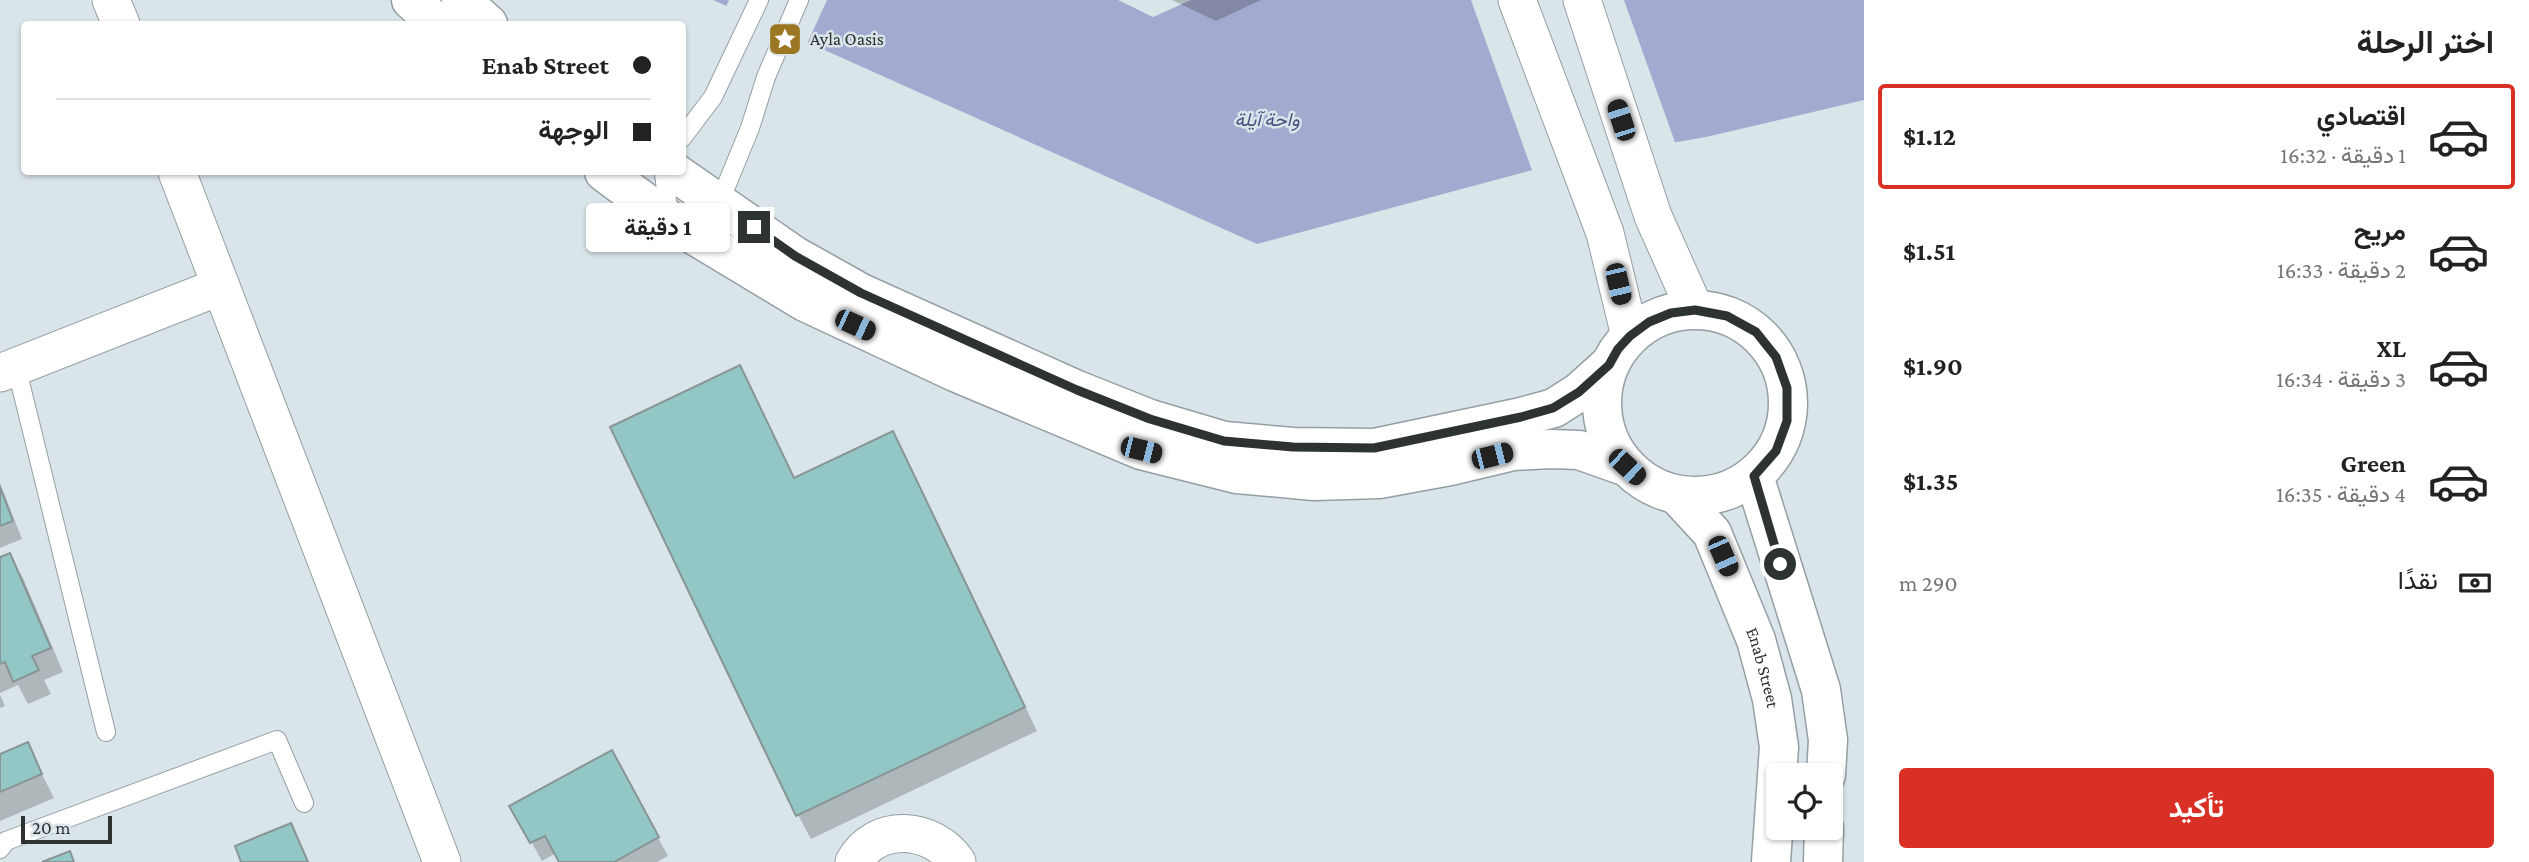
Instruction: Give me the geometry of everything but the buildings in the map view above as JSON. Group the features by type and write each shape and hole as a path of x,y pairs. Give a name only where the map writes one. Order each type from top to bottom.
{"street":[{"path":"111,0 120,21"},
{"path":"411,0 436,21"},
{"path":"461,0 485,21"},
{"path":"679,175 720,201 795,256 861,293 1077,390 1150,419 1224,441 1293,447 1374,448 1521,417 1553,408 1579,392 1620,351 1649,322 1671,313 1695,310 1727,316 1756,332 1776,357 1787,388 1787,421 1776,451 1754,476 1731,490 1704,496 1677,495 1658,489 1641,480 1627,467 1611,445 1603,418 1602,391 1620,351 1605,233 1517,0"},
{"path":"1582,0 1653,216 1695,310"},
{"path":"178,175 442,862"},
{"path":"608,175 669,220 805,302 955,372 1141,450 1237,474 1314,481 1378,478 1450,466 1513,451 1551,449 1579,450 1627,467"},
{"path":"8,370 221,286"},
{"path":"1754,476 1821,690 1828,740 1827,763"},
{"name":"Enab Street","path":"1677,495 1712,533 1756,640 1772,699 1779,747 1771,862"},
{"path":"855,862 872,843 891,835 911,833 932,838 949,850 957,862"},
{"path":"1823,862 1824,840"}],"lane":[{"path":"686,133 713,97 732,62 759,0"},
{"path":"664,175 669,220 720,201 750,128 766,77 799,0"},
{"path":"8,370 106,732"},
{"path":"0,849 6,841 277,740 304,803"}],"water":[{"name":"واحة آيلة","path":"713,0 1118,0 1153,17 1191,0 1864,0 1864,100 1706,137 1566,161 1257,244"}],"pier":[{"path":"729,0 827,0 806,46 725,9"},
{"path":"1471,0 1624,0 1676,145 1566,164 1533,173"}],"place":[{"name":"Ayla Oasis","path":"785,39"}],"route":[{"path":"754,227 795,256 861,293 1077,390 1150,419 1224,441 1293,447 1374,448 1521,417 1553,408 1579,392 1609,365 1630,336 1649,322 1671,313 1695,310 1727,316 1756,332 1776,357 1787,388 1787,421 1776,451 1754,476 1780,564"}]}
